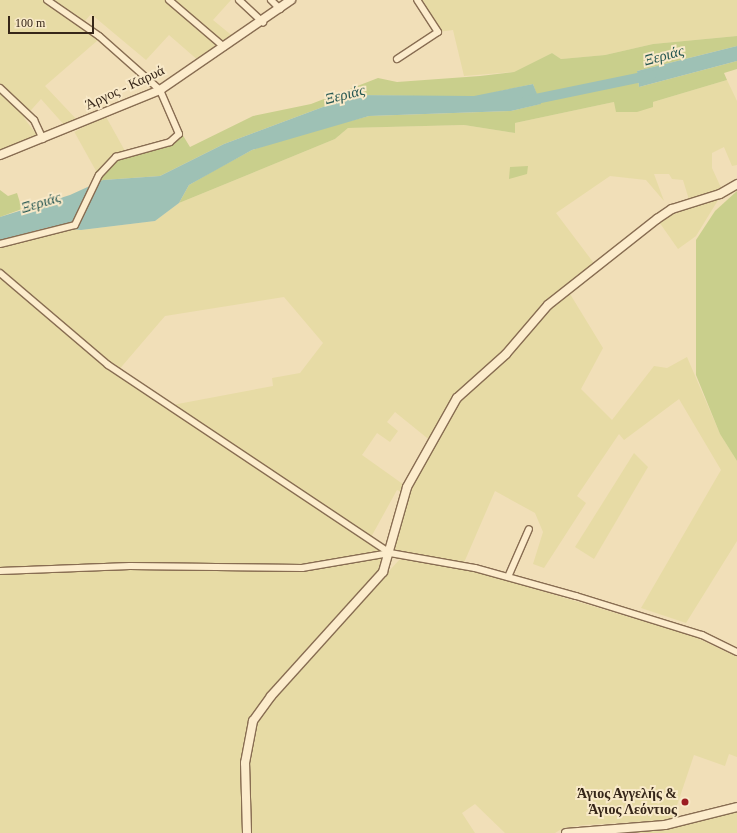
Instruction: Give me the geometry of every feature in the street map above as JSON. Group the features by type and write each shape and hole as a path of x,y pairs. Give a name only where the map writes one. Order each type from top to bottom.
{"street":[{"path":"0,244 75,226 100,175 116,157 176,138 179,129 160,90 99,36 47,0"},
{"path":"169,0 224,47"},
{"path":"239,0 262,22"},
{"path":"271,0 280,9"},
{"name":"Άργος - Καρυά","path":"0,155 44,139 160,90 262,22 292,0"},
{"path":"396,59 438,32 417,0"},
{"path":"0,88 34,120 44,139"},
{"path":"247,833 245,764 248,738 255,716 378,580 390,553 406,487 460,394 506,354 548,305 657,219 672,209 720,194 737,184"},
{"path":"0,273 108,366 390,553"},
{"path":"508,577 529,529"},
{"path":"0,570 130,566 302,568 390,553 508,577 681,628 737,652"},
{"path":"566,833 652,827 737,806"}],"shaded area":[{"path":"0,0 231,0 213,20 235,38 200,62 169,35 146,60 91,14 80,27 98,40 45,86 79,122 66,127 41,99 24,118 40,139 0,153"},
{"path":"417,0 737,0 737,36 653,44 605,55 561,59 552,53 514,72 464,76 453,30 438,32"},
{"path":"727,80 737,101 737,165 732,166 724,147 712,153 712,168 723,192 696,236 678,249 657,219 690,203 683,180 672,179 669,174 654,174 664,201 646,180 610,176 556,213 596,266 567,289 603,348 581,389 612,420 654,366 667,368 687,357 720,434 737,461 737,541 686,623 641,608 721,470 679,399 624,440 619,434 577,496 586,503 544,568 533,564 543,532 535,513 495,491 463,565 390,553 388,561 271,696 248,737 247,833 0,833 0,244 64,228 81,230 155,221 179,203 335,139 348,128 464,125 515,133 515,123 614,102 653,102","holes":["284,297 323,343 300,373 272,378 273,386 167,406 117,372 165,316","395,412 432,442 407,487 362,455 377,433 390,442 398,431 387,422","397,490 404,493 390,552 370,539"]},
{"path":"105,115 127,154 96,171 74,132"},
{"path":"634,453 648,467 594,559 575,547"},
{"path":"400,559 478,572 693,636 737,657 737,757 729,754 725,766 694,755 672,820 584,825 563,828 555,833 505,833 475,804 462,813 475,833 249,833 249,759 258,714"},
{"path":"737,812 737,833 623,833 665,829"}],"green space":[{"path":"737,36 737,46 637,71 639,87 737,61 737,69 724,73 727,80 653,102 653,107 637,112 616,112 614,102 515,123 515,133 464,125 348,128 335,139 179,203 189,185 215,170 252,150 304,133 369,116 511,111 540,104 533,84 474,97 355,95 224,144 160,176 103,180 91,187 96,171 116,157 170,142 179,129 190,147 253,116 311,104 378,78 397,82 480,76 514,72 552,53 561,59 605,55 653,44"},
{"path":"528,166 527,174 509,179 510,167"},
{"path":"0,190 8,196 17,193 22,209 0,217"},
{"path":"737,191 737,461 720,434 696,375 696,240 715,211"}],"water":[{"path":"737,46 737,61 639,87 637,71"},
{"path":"533,84 541,104 511,111 369,116 252,150 189,185 179,203 155,221 81,230 50,227 0,240 0,217 70,195 103,180 160,176 224,144 355,95 474,96"}],"waterway":[{"name":"Ξεριάς","path":"526,101 651,75"}],"place":[{"name":"Άγιος Αγγελής & Άγιος Λεόντιος","path":"685,802"}]}
